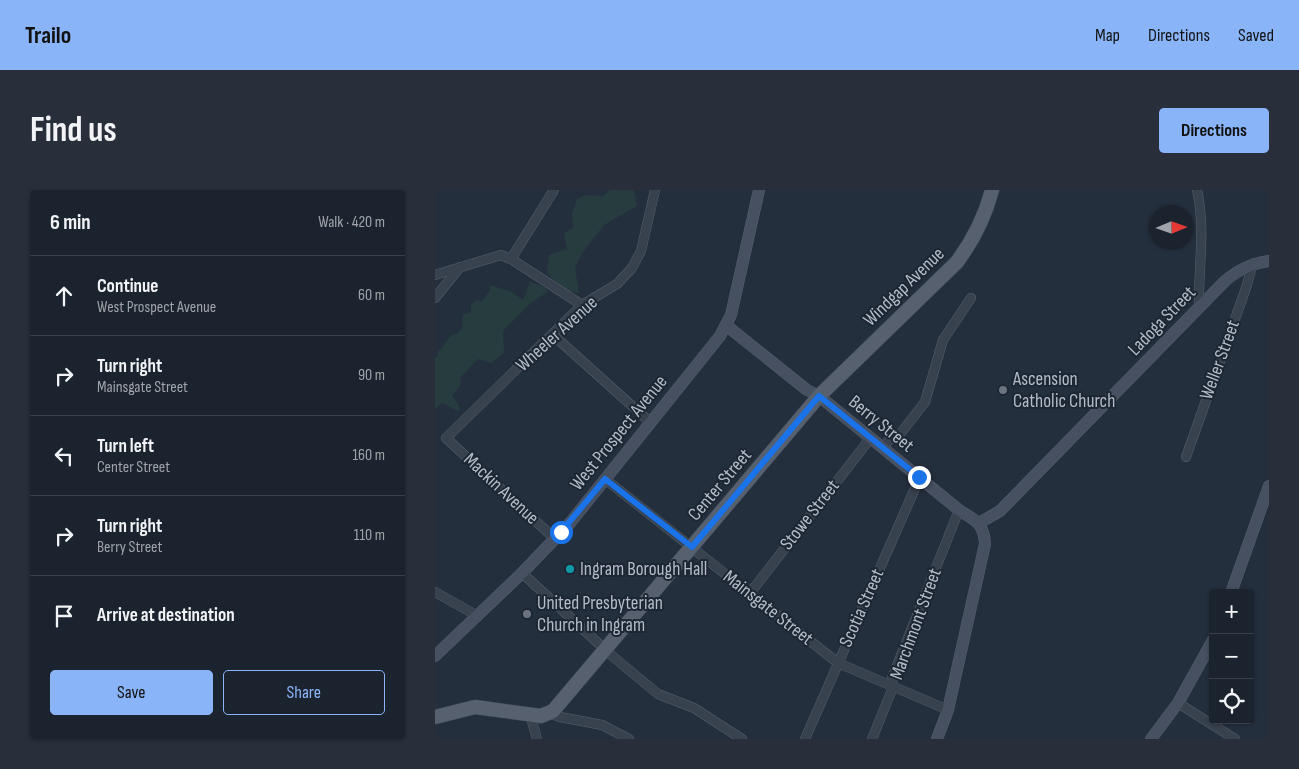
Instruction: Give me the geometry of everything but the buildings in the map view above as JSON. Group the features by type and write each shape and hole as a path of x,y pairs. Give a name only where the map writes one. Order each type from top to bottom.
{"main road":[{"name":"Windgap Avenue","path":"819,396 957,262 970,245 985,215 992,190"},
{"name":"Center Street","path":"553,710 819,396"},
{"path":"435,717 464,708 475,707 541,716 553,710"}],"street":[{"path":"511,259 554,190"},
{"name":"Wheeler Avenue","path":"446,438 582,306 617,284 632,268 641,251 655,190"},
{"name":"West Prospect Avenue","path":"435,656 555,539 727,326 759,190"},
{"path":"1197,190 1201,209 1202,247 1198,280 1199,308"},
{"path":"435,275 501,254 582,306"},
{"name":"Ladoga Street","path":"979,523 1000,511 1237,271 1269,260"},
{"name":"Weller Street","path":"1186,456 1253,264"},
{"path":"435,298 460,266"},
{"path":"883,448 889,440 900,434 925,402 943,340 971,298"},
{"name":"Berry Street","path":"727,326 807,390 819,396 959,510 979,523"},
{"path":"553,334 650,422"},
{"name":"Stowe Street","path":"750,593 865,444 869,436"},
{"name":"Mackin Avenue","path":"446,438 555,539"},
{"name":"Scotia Street","path":"805,739 919,477"},
{"name":"Mainsgate Street","path":"605,479 839,663 948,710"},
{"path":"1232,589 1269,486"},
{"name":"Marchmont Street","path":"872,739 893,687 892,678 959,510"},
{"path":"937,739 948,710 985,544 985,534 979,523"},
{"path":"522,573 605,650 658,694 694,708 742,739"},
{"path":"435,592 476,615"},
{"path":"1151,739 1179,704 1209,648"},
{"path":"1179,704 1235,739"},
{"path":"553,710 560,717 602,726 629,739"},
{"path":"530,714 537,739"}],"green space":[{"path":"610,190 634,190 637,206 604,225 582,253 575,268 579,293 569,291 547,273 549,255 567,249 564,233 573,228 572,214 577,199 586,195 603,196"},
{"path":"530,282 544,287 548,292 532,302 503,331 504,353 491,363 478,359 461,377 460,386 452,395 460,408 458,411 442,403 435,409 435,357 438,357 438,352 452,334 457,334 462,327 463,315 471,312 471,305 477,300 482,302 490,290 490,285 512,292 523,300"}],"place":[{"name":"Ascension Catholic Church","path":"1003,390"},
{"name":"Ingram Borough Hall","path":"570,569"},
{"name":"United Presbyterian Church in Ingram","path":"527,614"}],"route":[{"path":"561,532 605,479 692,547 819,396 919,477"}]}
